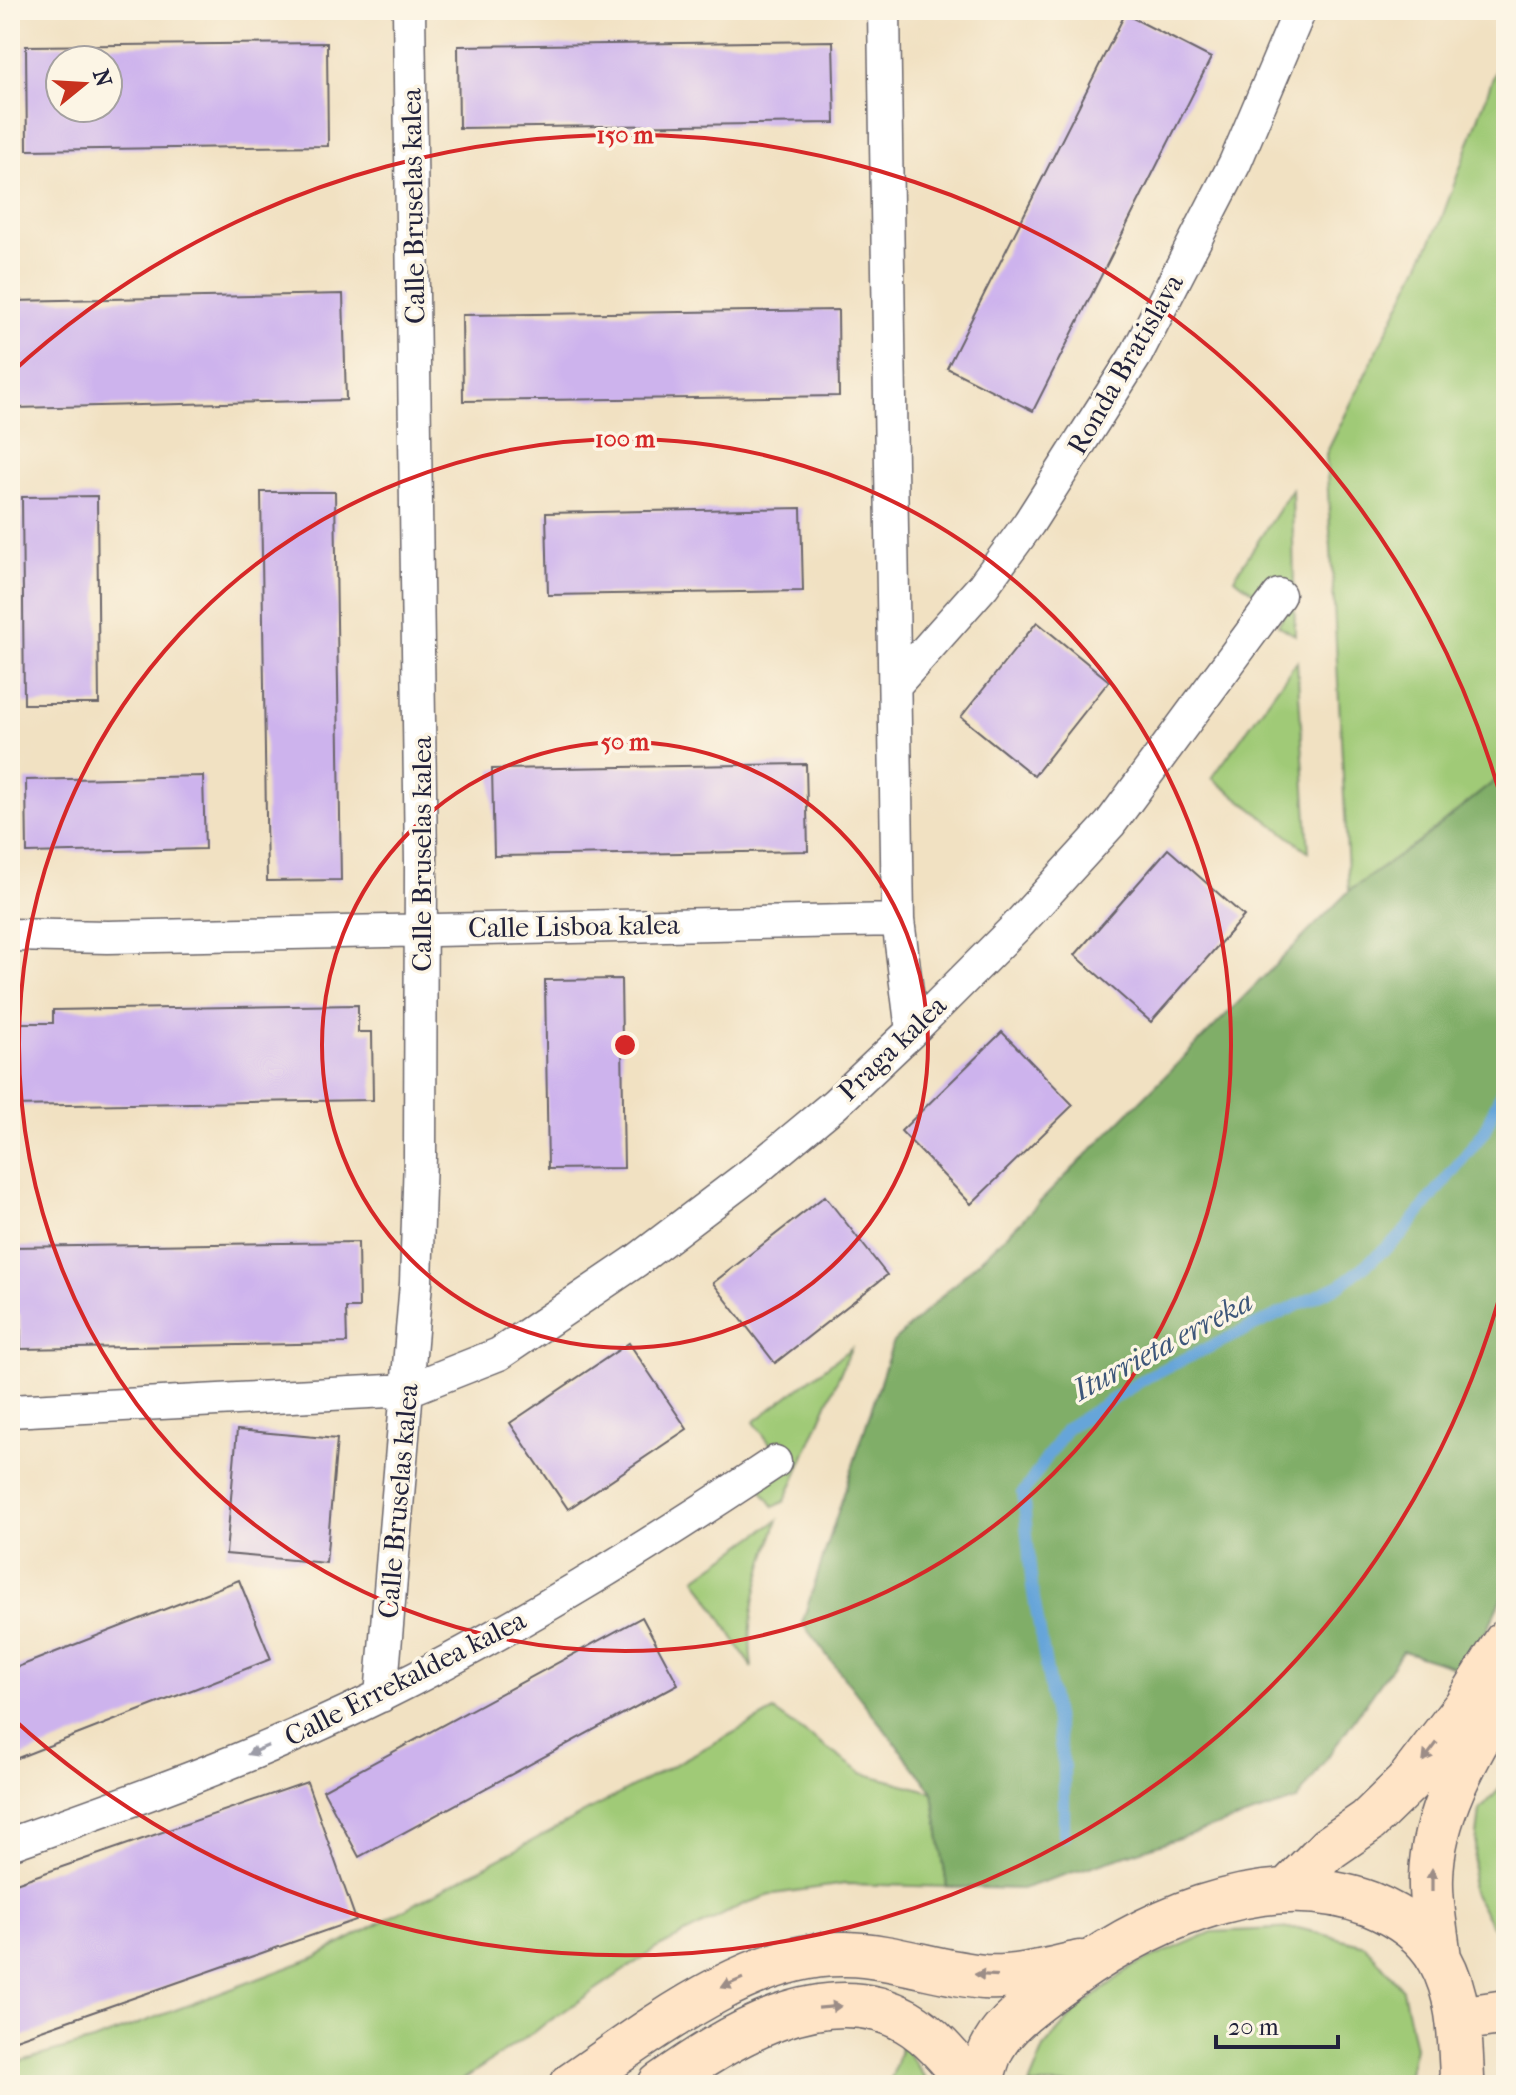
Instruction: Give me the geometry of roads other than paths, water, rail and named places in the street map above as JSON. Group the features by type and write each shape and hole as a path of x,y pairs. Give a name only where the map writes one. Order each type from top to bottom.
{"main road":[{"path":"1288,1890 1329,1848 1368,1821 1407,1783 1466,1706 1506,1642"},
{"path":"1459,2085 1462,2078 1459,2019 1439,1958 1430,1877 1440,1825 1475,1738 1506,1690"},
{"path":"980,2085 994,2045 1027,2010 1090,1961 1141,1933 1213,1904 1288,1890 1346,1895 1399,1915 1439,1958"},
{"path":"572,2085 719,1989 774,1964 843,1953 985,1977 1028,1974 1090,1961"},
{"path":"660,2085 753,2029 793,2011 838,2006 863,2007 908,2021 944,2051 972,2085"},
{"path":"1459,2019 1506,2012"}],"street":[{"name":"Calle Bruselas kalea","path":"381,1696 408,1390 420,1172 422,930 409,10"},
{"path":"884,10 898,920 912,1031"},
{"name":"Ronda Bratislava","path":"896,684 983,586 1029,523 1136,355 1235,163 1300,10"},
{"name":"Praga kalea","path":"10,1411 408,1390 499,1354 636,1261 752,1173 835,1104 912,1031 1016,927 1110,824 1279,595"},
{"name":"Calle Lisboa kalea","path":"10,935 108,937 898,920"},
{"name":"Calle Errekaldea kalea","path":"10,1844 259,1751 381,1696 559,1599 775,1462"}],"waterway":[{"name":"Iturrieta erreka","path":"1064,1836 1064,1767 1032,1587 1023,1493 1067,1428 1149,1376 1342,1284 1400,1237 1484,1132 1506,1081"}]}
